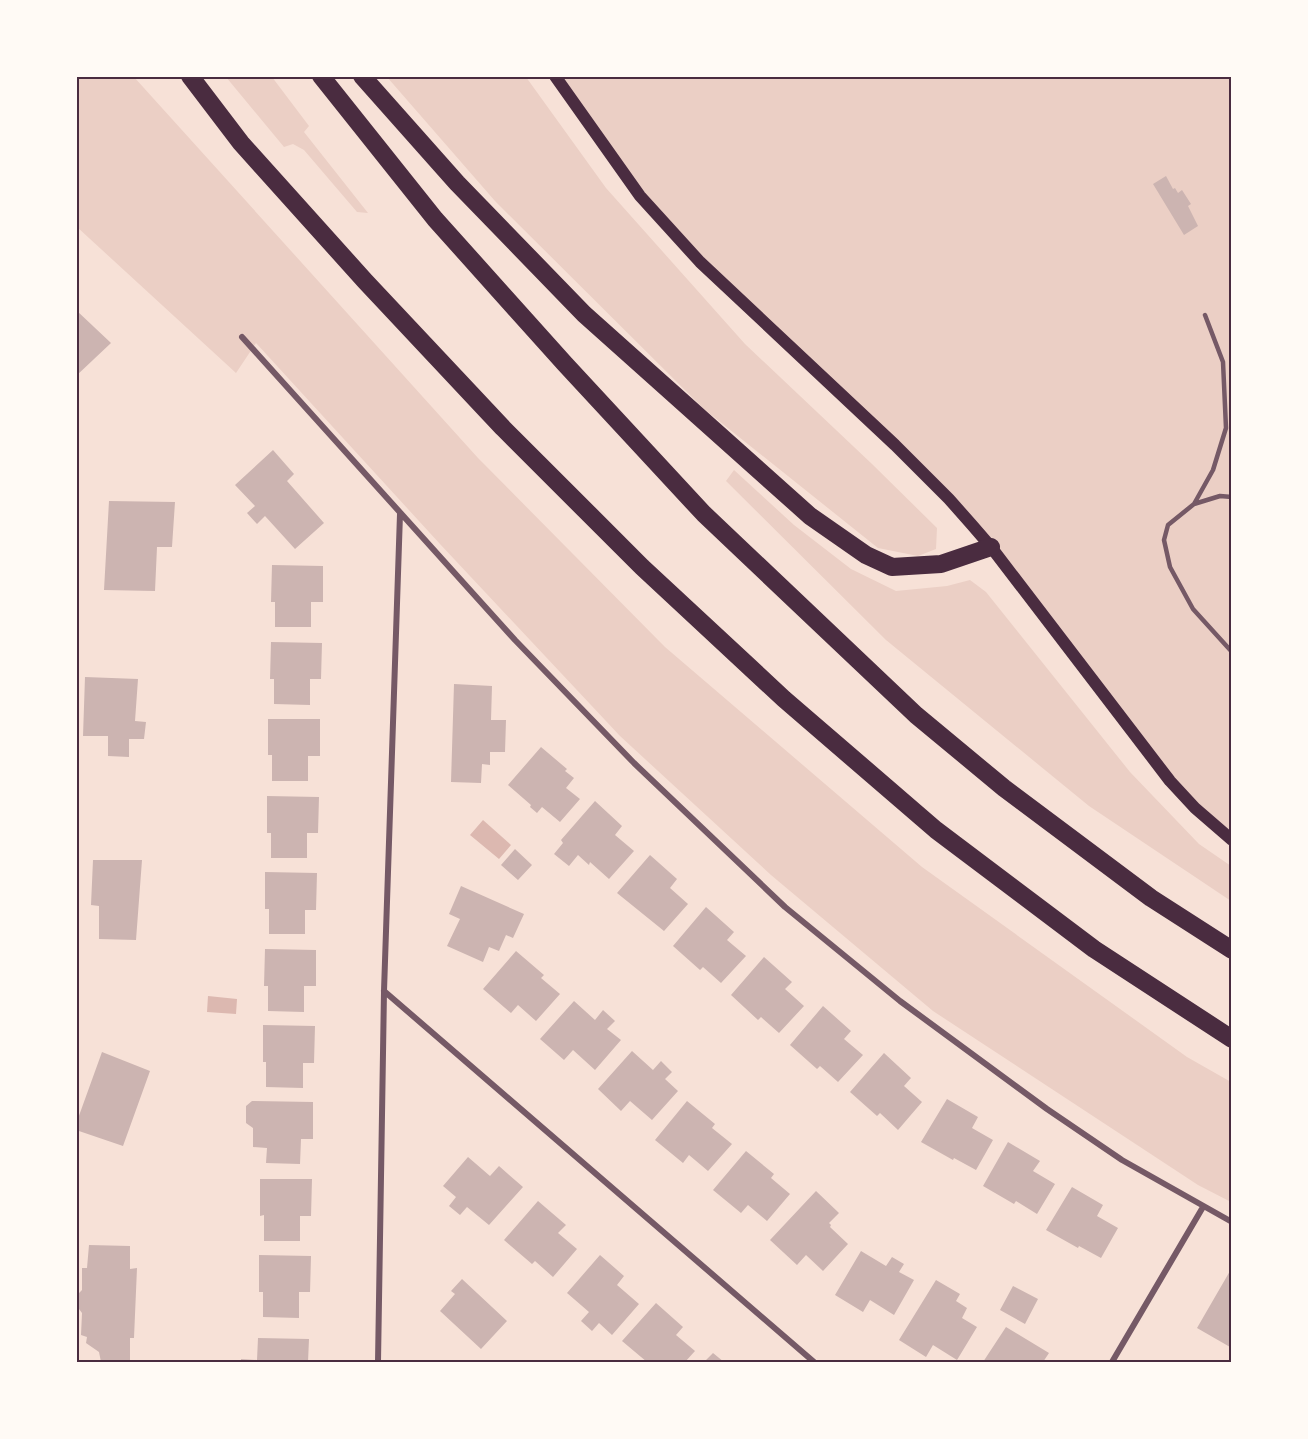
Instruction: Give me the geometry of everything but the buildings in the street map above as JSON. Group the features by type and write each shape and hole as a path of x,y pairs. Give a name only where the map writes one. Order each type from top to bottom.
{"highway":[{"path":"190,76 242,143 365,281 503,428 642,567 783,699 936,830 1094,949 1232,1040"},
{"path":"321,76 435,219 549,347 704,514 916,716 1004,788 1150,898 1232,950"},
{"path":"362,76 457,183 584,314 810,516 866,555 892,567 941,564 990,547"}],"main road":[{"path":"555,76 640,196 685,245 785,344 949,499 990,547 1163,773 1195,808 1232,840"}],"street":[{"path":"242,337 507,632 634,763 785,907 900,1001 1047,1109 1122,1160 1232,1222"},
{"path":"378,1362 384,991 400,514"},
{"path":"384,991 814,1362"},
{"path":"1112,1362 1203,1207"}],"lane":[{"path":"1194,504 1213,470 1226,428 1223,362 1205,315"},
{"path":"1232,497 1220,496 1194,504 1168,525 1164,540 1170,567 1193,609 1232,652"}],"shaded area":[{"path":"76,77 134,77 478,458 665,647 922,867 1187,1057 1231,1082 1231,1202 1198,1185 933,1011 771,875 620,736 256,343 236,373 77,227"},
{"path":"226,77 272,77 309,126 304,132 368,213 357,212 304,150 293,144 284,147"},
{"path":"387,77 526,77 606,188 745,344 937,528 936,549 918,556 878,548 704,409 495,201"},
{"path":"555,77 1231,77 1231,840 1195,808 991,547 640,196"},
{"path":"734,470 794,525 851,569 896,591 947,586 970,580 986,592 1130,772 1199,844 1231,866 1231,901 1089,806 886,640 726,481"},
{"path":"483,820 511,845 499,859 470,835"},
{"path":"208,996 237,999 236,1014 207,1012"}]}
